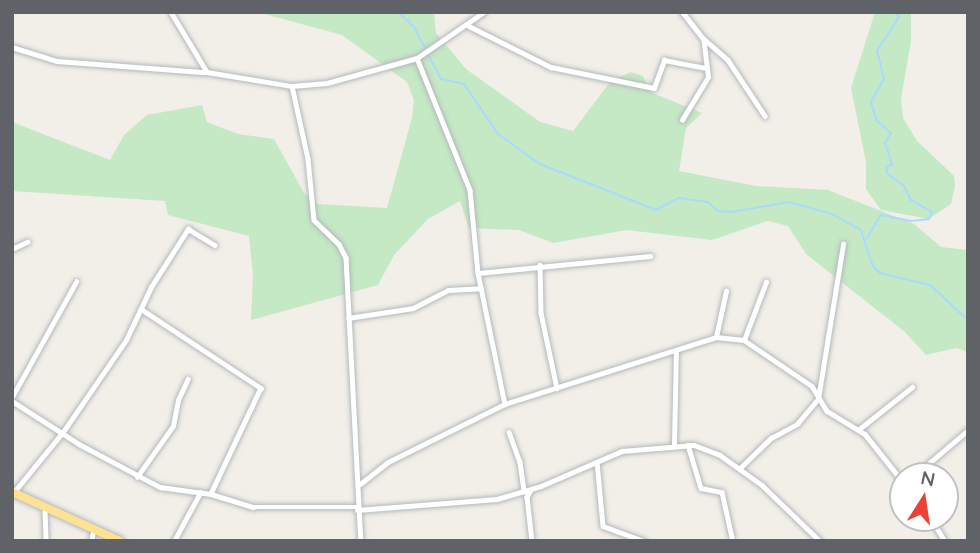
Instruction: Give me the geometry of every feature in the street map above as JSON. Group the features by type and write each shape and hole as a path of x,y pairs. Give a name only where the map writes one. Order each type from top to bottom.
{"highway":[{"path":"13,492 92,536 120,541"}],"street":[{"path":"171,12 206,72"},
{"path":"12,47 57,61 206,72 292,86 327,83 417,58 469,26 484,12"},
{"path":"682,12 704,39 728,60 765,116"},
{"path":"469,26 551,67 654,88 664,60 706,68"},
{"path":"682,120 708,77 704,39"},
{"path":"417,58 470,190 478,273 505,404"},
{"path":"292,86 307,159 314,220 339,244 346,258 360,484 357,509 361,541"},
{"path":"13,492 63,432 126,340 188,229 215,245"},
{"path":"12,249 27,242"},
{"path":"740,468 771,438 809,414 818,399 843,244"},
{"path":"478,273 650,256"},
{"path":"540,265 541,313 556,388"},
{"path":"76,282 12,399 137,477 160,487 211,494 253,507 357,509 497,499 524,492 622,451 674,444 688,445 707,448 740,468 820,541"},
{"path":"744,340 766,282"},
{"path":"348,318 413,308 448,290 481,288"},
{"path":"716,337 726,291"},
{"path":"141,309 261,388 211,494"},
{"path":"360,484 388,462 505,404 716,337 744,340 811,386 827,411 858,430 889,466"},
{"path":"674,444 676,351"},
{"path":"137,477 173,426 177,400 188,379"},
{"path":"858,430 912,387"},
{"path":"930,462 968,430"},
{"path":"509,432 520,462 524,492"},
{"path":"688,445 701,488 720,490 725,498 732,537"},
{"path":"597,462 603,526 644,541"},
{"path":"531,489 527,497 532,541"},
{"path":"174,541 200,493"},
{"path":"45,509 46,541"}],"green space":[{"path":"257,12 434,12 436,33 466,69 540,122 573,131 611,81 631,72 643,76 650,92 702,113 686,128 679,171 756,186 828,190 914,224 941,247 968,250 968,352 956,348 926,355 905,332 806,254 788,226 768,221 712,240 627,230 553,243 519,230 469,228 460,201 428,219 394,255 378,285 251,320 253,275 249,236 168,215 165,201 12,191 12,122 110,160 124,135 147,115 202,105 207,122 238,134 274,139 304,193 318,204 387,208 412,118 414,100 407,82 342,35"},
{"path":"875,12 911,12 911,41 901,99 903,118 917,141 954,176 951,204 929,219 881,210 866,189 866,162 851,88"}],"waterway":[{"path":"398,12 414,27 441,79 464,84 498,134 540,164 656,210 679,198 708,202 718,211 731,212 789,202 832,214 861,230 873,266 880,273 930,285 968,320"},
{"path":"867,238 881,215 911,221 929,219 932,212 911,200 904,186 887,173 886,167 892,164 885,143 891,133 877,121 871,102 884,79 877,51 899,17 896,12"}]}
